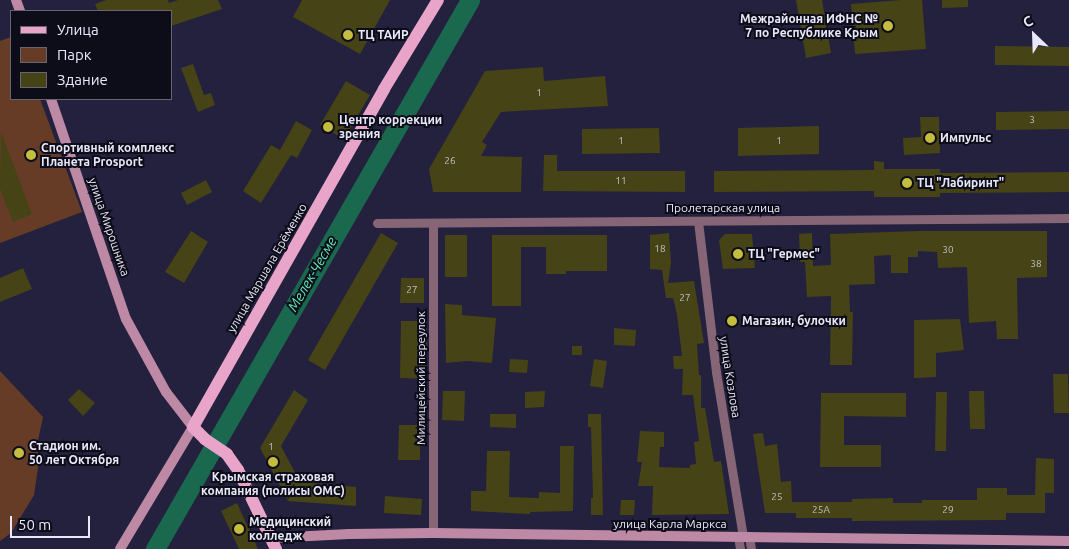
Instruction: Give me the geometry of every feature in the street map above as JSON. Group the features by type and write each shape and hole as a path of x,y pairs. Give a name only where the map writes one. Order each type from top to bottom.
{"main road":[{"name":"улица Маршала Ерёменко","path":"120,549 192,427 384,90 438,0"},
{"name":"улица Мирошника","path":"51,100 126,319 133,335 166,392 192,427"},
{"path":"192,427 205,439 225,452 238,470 274,544"},
{"name":"улица Карла Маркса","path":"274,544 349,534 433,533 743,536 993,544 1069,541"}],"street":[{"name":"Пролетарская улица","path":"377,222 1069,218"},
{"name":"улица Козлова","path":"698,221 716,372 743,536 750,549"},
{"name":"Милицейский переулок","path":"433,223 433,533"},
{"name":"улица Козлова","path":"740,549 743,536"}],"green space":[{"name":"Спортивный комплекс Планета Prosport","path":"10,37 10,100 40,100 82,212 0,243 0,41"},
{"name":"Стадион им. 50 лет Октября","path":"0,371 43,417 37,445 39,461 34,495 11,533 0,541"}],"building":[{"path":"106,0 168,0 169,3 178,0 218,0 222,9 172,26 172,10 98,10 95,4"},
{"name":"ТЦ ТАИР","path":"302,0 390,0 360,54 293,17"},
{"path":"796,0 822,0 831,53 806,58"},
{"name":"Межрайонная ИФНС № 7 по Республике Крым","path":"922,0 926,49 855,54 851,4"},
{"path":"942,0 968,0 968,7 942,8"},
{"path":"995,46 1069,47 1069,66 995,65"},
{"path":"193,64 204,95 211,93 215,105 198,112 181,68"},
{"path":"543,67 544,81 605,76 608,106 501,112 482,142 487,145 481,156 522,157 521,192 433,192 429,169 485,71"},
{"path":"346,81 370,95 344,139 320,125"},
{"path":"1069,111 1069,129 996,130 996,112"},
{"path":"920,117 939,117 940,153 904,155 903,138 921,137"},
{"path":"296,121 312,130 297,158 291,155 261,203 243,191 271,145 280,150"},
{"path":"819,126 819,154 738,156 738,128"},
{"path":"659,128 660,153 582,154 582,129"},
{"path":"1,132 32,214 13,222 0,189"},
{"path":"544,155 557,155 557,171 685,171 685,192 543,191"},
{"path":"874,161 884,162 884,169 940,169 940,173 1069,172 1069,192 940,193 940,197 874,197 874,191 714,192 714,171 874,170"},
{"path":"206,180 212,192 187,205 181,193"},
{"path":"191,231 208,242 184,283 165,272"},
{"path":"918,231 1047,231 1047,277 1017,278 1018,339 997,339 996,321 969,323 967,267 938,268 937,252 918,251 918,257 908,257 908,273 891,273 891,255 874,256 875,284 849,285 850,312 853,312 852,365 830,365 831,296 807,297 805,262 800,262 799,234 812,233 813,266 831,265 830,234"},
{"path":"381,233 398,243 325,370 308,360"},
{"path":"669,233 671,263 668,283 694,281 704,343 697,344 699,375 701,375 701,408 705,408 714,462 721,461 729,514 652,515 653,486 638,486 642,462 637,462 640,431 664,432 664,447 660,447 659,467 690,468 690,465 696,464 694,442 699,441 693,395 682,395 683,369 674,369 673,356 682,356 673,298 666,298 662,270 650,269 650,235"},
{"name":"ТЦ \"Гермес\"","path":"725,234 752,234 755,268 723,269 719,240"},
{"path":"445,235 467,235 467,277 445,277"},
{"path":"492,235 607,235 607,271 566,271 566,274 546,274 546,247 521,247 521,306 492,306"},
{"path":"23,268 32,289 0,302 0,278"},
{"path":"401,278 424,278 424,303 400,303"},
{"path":"445,304 462,305 462,315 496,318 492,363 467,361 446,363"},
{"path":"960,319 964,350 936,353 936,377 914,378 914,320"},
{"path":"401,321 427,321 427,379 400,378"},
{"path":"614,328 636,330 635,346 614,345"},
{"path":"572,346 582,346 582,355 572,355"},
{"path":"510,359 528,360 527,373 509,372"},
{"path":"594,359 607,361 603,388 590,386"},
{"path":"1053,374 1068,374 1069,413 1054,413"},
{"path":"79,389 95,403 83,416 68,400"},
{"path":"294,390 308,400 281,446 300,482 356,487 356,506 288,501 260,448"},
{"path":"443,391 465,391 464,421 442,420"},
{"path":"545,391 544,407 525,408 525,392"},
{"path":"969,391 984,391 985,429 970,429"},
{"path":"936,392 947,392 946,451 935,451"},
{"path":"821,393 906,393 906,417 844,416 844,445 881,445 881,467 820,467"},
{"path":"490,414 516,414 516,428 490,427"},
{"path":"588,414 601,414 603,515 591,515 591,498 593,498 591,427 588,427"},
{"path":"399,425 420,425 420,460 398,460"},
{"path":"763,433 765,446 777,444 781,482 791,481 792,502 852,502 852,499 893,498 893,503 922,503 922,500 977,500 977,488 1007,488 1007,495 1035,495 1036,458 1054,459 1054,493 1045,493 1045,513 1006,513 1006,520 852,521 852,518 796,518 796,513 765,513 753,434"},
{"path":"560,446 574,446 573,511 530,512 530,514 471,511 471,491 486,491 487,451 510,451 509,497 539,498 539,492 560,493"},
{"path":"385,496 422,499 421,515 384,513"},
{"path":"621,500 635,500 634,515 620,515"},
{"name":"Медицинский колледж","path":"237,503 258,549 239,549 221,511"}],"waterway":[{"name":"Мелек-Чесме","path":"155,549 470,0"}],"place":[{"name":"Межрайонная ИФНС № 7 по Республике Крым","path":"888,26"},
{"name":"ТЦ ТАИР","path":"348,35"},
{"name":"Центр коррекции зрения","path":"328,127"},
{"name":"Импульс","path":"930,138"},
{"name":"Спортивный комплекс Планета Prosport","path":"31,155"},
{"name":"ТЦ \"Лабиринт\"","path":"907,183"},
{"name":"ТЦ \"Гермес\"","path":"738,254"},
{"name":"Магазин, булочки","path":"732,321"},
{"name":"Стадион им. 50 лет Октября","path":"19,453"},
{"name":"Крымская страховая компания (полисы ОМС)","path":"273,462"},
{"name":"Медицинский колледж","path":"239,529"}]}
